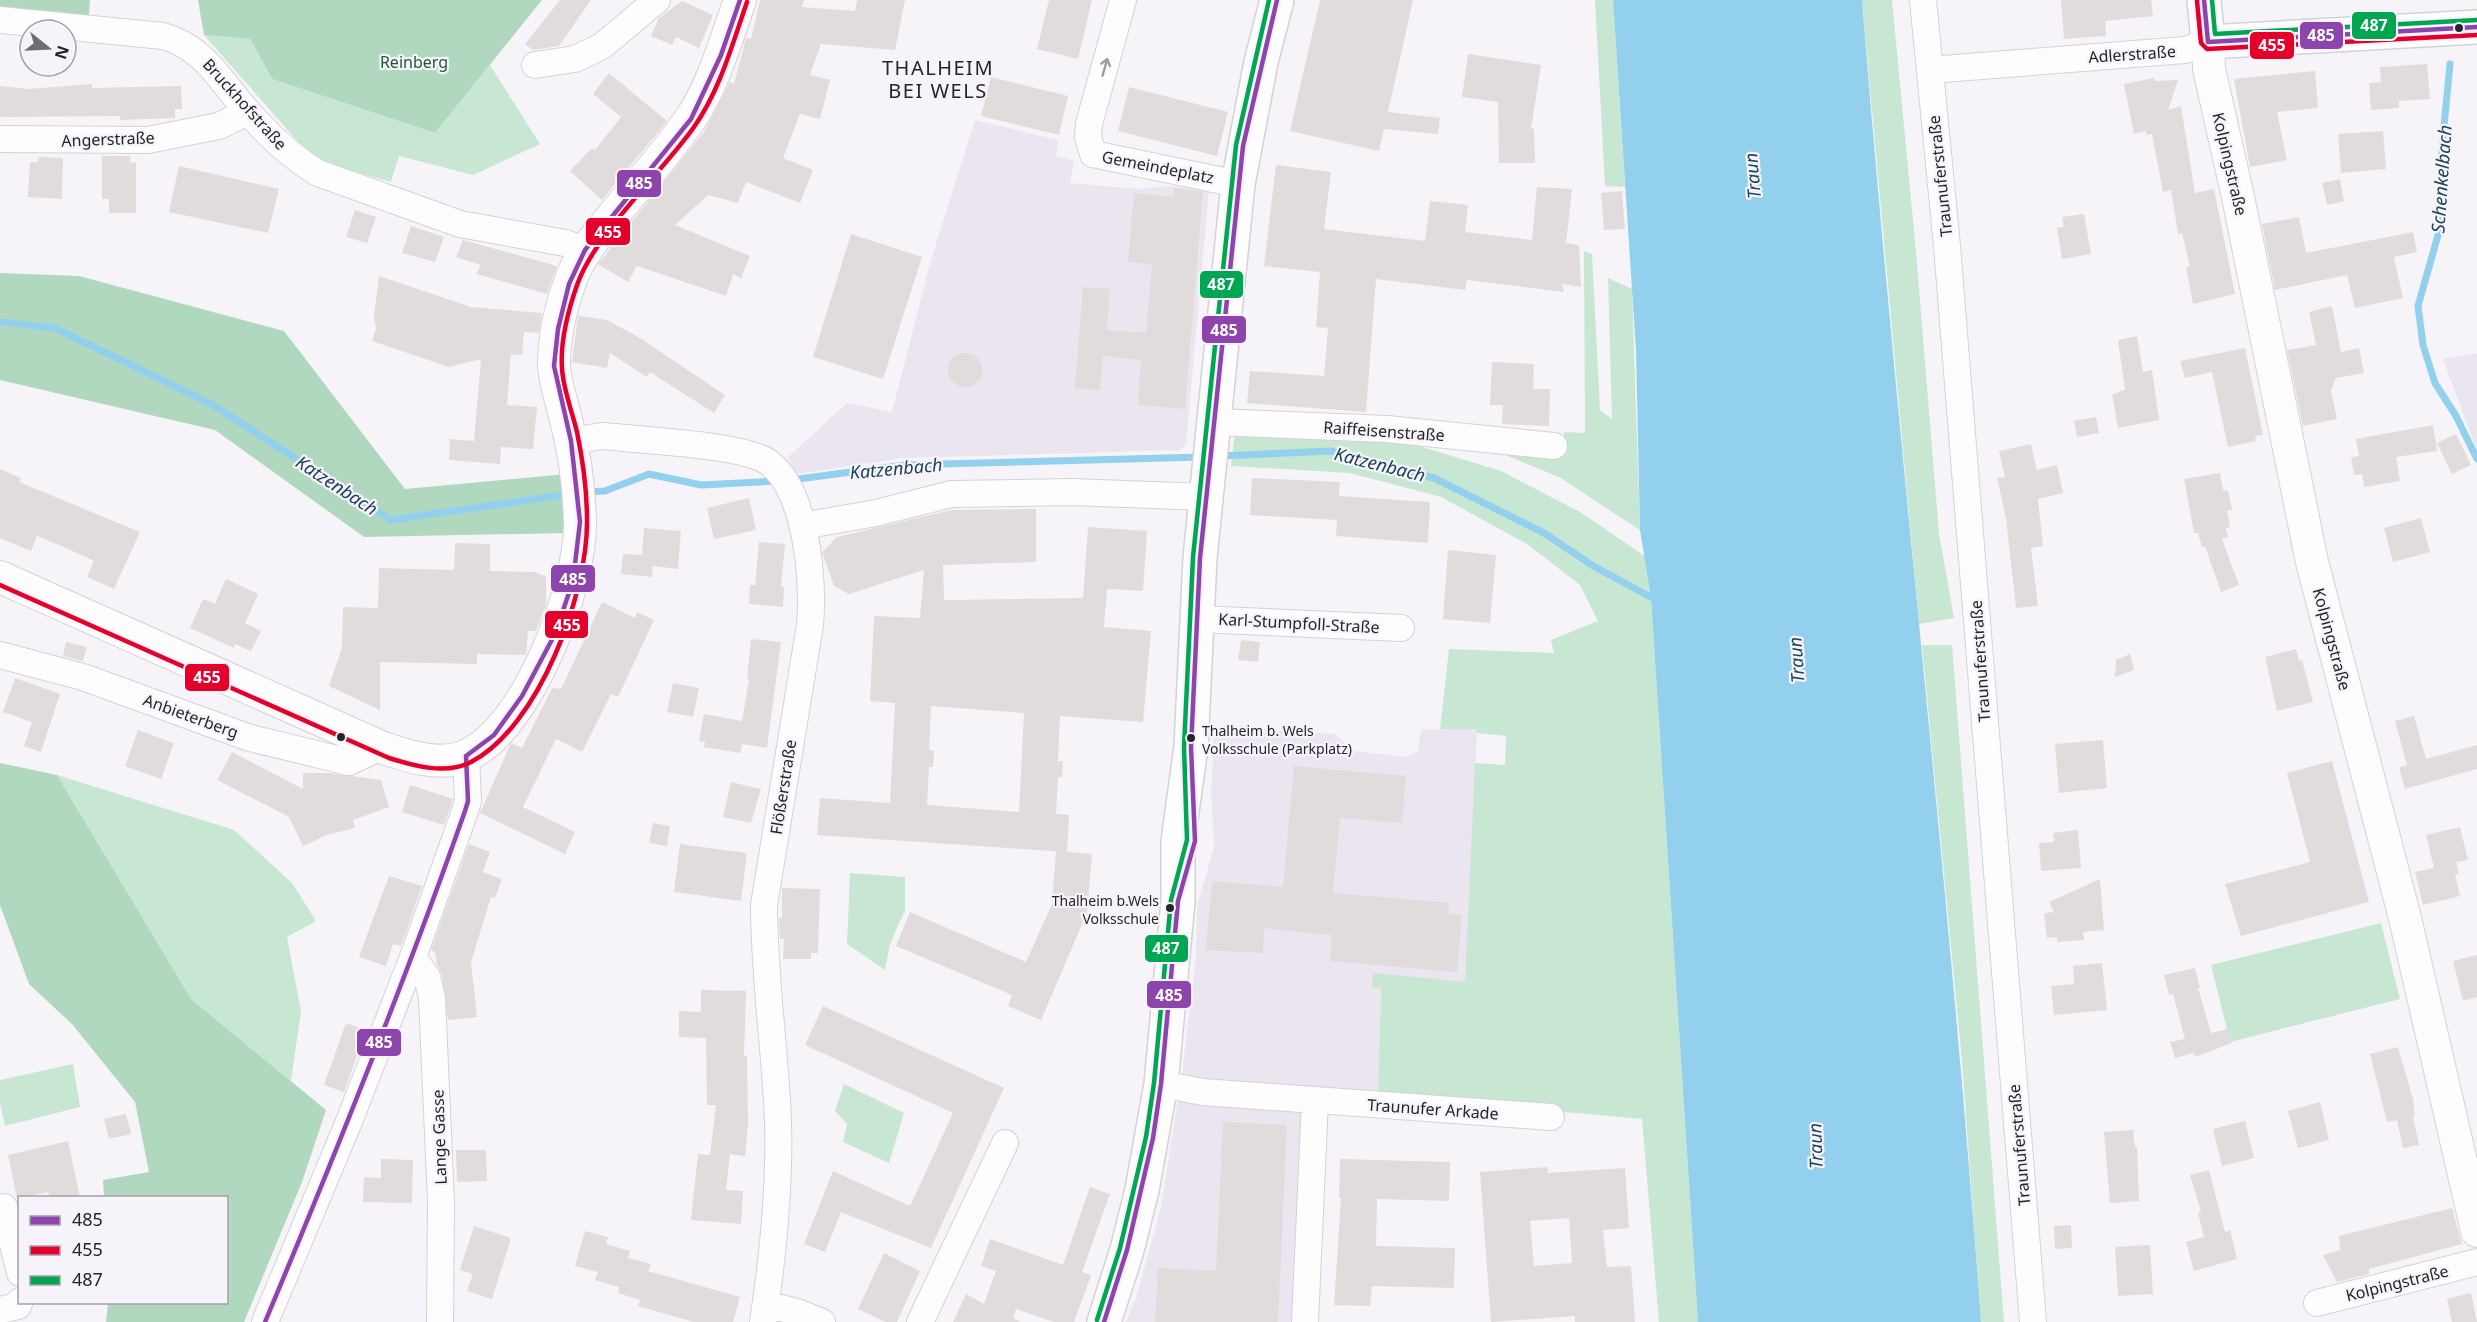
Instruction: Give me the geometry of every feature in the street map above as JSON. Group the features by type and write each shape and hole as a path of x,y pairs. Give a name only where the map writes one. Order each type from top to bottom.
{"main road":[{"path":"1104,1322 1127,1250 1142,1190 1161,1084 1178,901 1195,841 1191,747 1206,498 1238,184 1247,125 1277,0"},
{"path":"2204,0 2208,42"},
{"name":"Adlerstraße","path":"2208,42 2477,27"}],"street":[{"path":"535,66 574,59 602,46 657,0"},
{"path":"0,577 381,747 435,760 466,756 488,741 506,720 545,656 573,581 580,522 571,441 556,382 555,350 569,284 585,250 691,119 721,55 740,0"},
{"name":"Gemeindeplatz","path":"1123,0 1089,124 1088,136 1093,154 1238,184"},
{"name":"Traunuferstraße","path":"1923,0 1948,257 2033,1322"},
{"name":"Bruckhofstraße","path":"0,20 177,39 200,54 247,112 297,160 350,186 468,226 565,243 585,250"},
{"name":"Adlerstraße","path":"1930,70 2185,50 2208,42"},
{"name":"Kolpingstraße","path":"2208,42 2209,69 2238,197 2312,562 2405,918 2477,1231"},
{"name":"Angerstraße","path":"0,139 148,140 219,126 247,112"},
{"name":"Raiffeisenstraße","path":"1214,422 1387,429 1554,446"},
{"name":"Flößerstraße","path":"571,441 602,436 735,451 769,463 784,482 802,526 812,586 810,625 764,905 764,938 778,1122 777,1181 765,1313"},
{"path":"802,526 876,513 951,494 1071,492 1206,498"},
{"name":"Karl-Stumpfoll-Straße","path":"1197,619 1401,628"},
{"name":"Anbieterberg","path":"0,655 83,677 250,738 349,762 381,747"},
{"path":"266,1322 348,1125 413,957 468,801 466,756"},
{"name":"Lange Gasse","path":"413,957 427,977 432,998 441,1202 440,1322"},
{"name":"Traunufer Arkade","path":"1161,1084 1203,1092 1551,1117"},
{"path":"1305,1322 1315,1101"},
{"path":"920,1322 1005,1143"},
{"path":"0,1208 4,1207 18,1265"},
{"name":"Kolpingstraße","path":"2317,1303 2477,1262"},
{"path":"0,1310 19,1304"},
{"path":"765,1313 822,1322"}],"shaded area":[{"path":"975,120 1058,140 1056,156 1074,161 1070,183 1139,189 1170,186 1209,190 1186,444 1180,450 904,458 796,474 788,457 847,403 892,412 931,260"},
{"path":"2477,353 2477,451 2443,359"},
{"path":"1215,727 1335,734 1354,751 1407,757 1418,751 1421,729 1477,729 1465,982 1372,987 1381,988 1378,1095 1303,1109 1294,1322 1126,1322 1136,1298 1161,1207 1182,1075 1196,956 1197,907 1214,847 1211,790"}],"green space":[{"path":"0,0 90,0 89,16 0,10"},
{"name":"Reinberg","path":"198,0 542,0 435,133 272,79 250,39 204,35"},
{"path":"1595,0 1613,0 1625,187 1605,186"},
{"path":"1862,0 1892,0 1916,252 1939,534 1954,618 1919,624"},
{"path":"204,35 250,39 272,79 435,133 490,65 540,144 473,175 399,156 391,182 314,160"},
{"path":"1584,251 1592,254 1600,410 1612,419 1608,278 1632,289 1640,530 1559,477 1481,445 1563,456 1564,432 1585,433"},
{"path":"0,273 79,276 284,331 405,489 566,474 567,533 364,537 215,430 0,380"},
{"path":"1235,431 1393,438 1501,471 1580,512 1646,557 1651,598 1698,1322 1659,1322 1642,1119 1378,1095 1381,988 1372,987 1373,973 1465,982 1475,763 1505,765 1506,736 1477,733 1476,729 1440,729 1449,649 1554,653 1551,640 1598,621 1580,585 1527,544 1441,497 1350,473 1231,466"},
{"path":"1922,645 1952,645 2004,1322 1981,1322 1962,1061"},
{"path":"0,763 57,775 191,999 326,1110 302,1182 244,1322 106,1322 108,1304 228,1304 228,1196 104,1196 103,1180 149,1172 135,1102 72,1024 29,984 0,905"},
{"path":"57,775 234,830 292,883 316,921 287,937 301,1011 291,1081 191,999"},
{"path":"850,873 905,877 905,910 890,944 885,970 847,944"},
{"path":"2381,923 2400,999 2230,1042 2211,965"},
{"path":"73,1064 80,1107 5,1126 0,1102 0,1080"},
{"path":"844,1084 904,1113 889,1163 843,1142 847,1124 835,1111"}],"water":[{"name":"Traun","path":"1613,0 1862,0 1954,991 1981,1322 1698,1322 1651,598 1640,530 1636,350"}],"building":[{"path":"560,0 591,0 559,46 533,50 525,44"},
{"path":"760,0 804,0 802,7 855,11 857,0 905,0 895,50 821,44 810,75 830,80 820,119 800,114 783,158 813,170 800,203 746,182 738,203 708,195 675,225 750,256 741,278 733,274 726,296 637,266 628,282 598,264 704,132 730,82 734,84 746,38 751,39"},
{"path":"1049,0 1092,0 1078,59 1037,49"},
{"path":"1320,0 1413,0 1388,112 1440,118 1438,134 1384,129 1379,151 1290,131"},
{"path":"2061,0 2151,0 2153,16 2105,21 2106,36 2064,39"},
{"path":"682,1 713,15 699,48 676,37 672,45 651,36 659,18"},
{"path":"1468,54 1541,65 1531,129 1534,128 1535,163 1499,163 1498,102 1462,97"},
{"path":"2427,64 2430,99 2399,101 2399,108 2371,110 2369,83 2381,82 2380,67"},
{"path":"2315,71 2318,108 2277,112 2287,160 2250,167 2234,79"},
{"path":"609,73 667,121 602,200 570,171 592,148 595,150 621,117 593,94"},
{"path":"991,77 1068,96 1059,135 981,116"},
{"path":"2154,78 2155,81 2178,80 2168,110 2181,106 2195,193 2214,189 2235,294 2193,304 2186,267 2190,266 2182,233 2178,234 2171,190 2163,192 2152,134 2146,135 2146,131 2134,134 2124,84"},
{"path":"92,84 92,88 181,86 182,109 175,109 175,118 120,120 120,116 0,117 0,86 28,89"},
{"path":"1129,87 1228,112 1217,156 1118,131"},
{"path":"2383,131 2386,169 2341,173 2338,134"},
{"path":"102,156 130,156 130,163 136,162 136,213 109,213 109,199 102,199"},
{"path":"39,157 63,158 62,199 28,197 30,162 38,162"},
{"path":"1276,165 1331,172 1324,229 1425,241 1430,201 1468,205 1465,232 1532,240 1537,187 1572,189 1566,243 1579,245 1581,287 1562,284 1564,292 1467,280 1465,290 1376,279 1366,412 1247,403 1250,371 1324,376 1328,328 1316,327 1320,272 1264,266"},
{"path":"179,166 279,189 268,233 169,212"},
{"path":"2340,179 2344,201 2327,205 2322,183"},
{"path":"1174,188 1203,192 1185,409 1138,405 1141,360 1103,356 1100,390 1075,388 1083,287 1110,289 1107,330 1146,333 1152,264 1128,262 1134,193 1174,197"},
{"path":"1622,191 1625,229 1604,230 1601,193"},
{"path":"355,210 376,217 367,243 346,237"},
{"path":"2084,214 2091,254 2062,259 2057,228 2064,227 2062,217"},
{"path":"2299,217 2306,253 2413,232 2417,252 2394,257 2403,298 2355,308 2347,275 2275,290 2262,224"},
{"path":"411,226 444,237 435,262 402,253"},
{"path":"851,234 922,257 883,379 813,357"},
{"path":"463,240 557,266 547,294 476,274 481,265 456,257"},
{"path":"379,276 471,307 542,313 539,333 524,332 522,355 511,354 507,405 537,407 533,449 501,447 500,464 449,460 450,439 474,441 481,359 449,367 372,341 376,329 374,316"},
{"path":"2332,306 2341,352 2359,348 2364,373 2336,378 2331,391 2337,419 2303,426 2287,350 2316,345 2309,312"},
{"path":"578,316 607,320 640,338 725,395 714,413 650,372 647,377 610,353 607,368 572,362"},
{"path":"2137,336 2143,372 2152,370 2159,420 2118,428 2112,394 2125,390 2118,340"},
{"path":"2245,348 2263,435 2255,436 2256,441 2228,447 2212,372 2185,378 2180,361"},
{"path":"965,353 977,358 982,370 977,382 965,387 953,382 948,370 953,358"},
{"path":"1492,362 1534,364 1533,389 1550,389 1549,426 1502,424 1503,405 1490,405"},
{"path":"2096,417 2099,433 2077,437 2074,421"},
{"path":"2433,425 2437,451 2396,457 2400,481 2364,487 2362,474 2354,475 2351,457 2359,456 2356,439"},
{"path":"2456,434 2471,465 2452,474 2437,443"},
{"path":"2031,444 2037,470 2057,465 2063,493 2038,499 2043,546 2031,548 2038,606 2016,608 2006,518 1997,478 2005,477 1999,451"},
{"path":"0,469 21,478 19,482 140,532 114,589 87,577 94,561 66,548 37,536 31,551 0,538"},
{"path":"2220,473 2223,491 2228,490 2232,510 2227,511 2230,527 2226,528 2228,537 2222,539 2239,585 2221,592 2205,546 2202,547 2198,533 2194,533 2184,479"},
{"path":"1252,478 1340,482 1339,496 1430,502 1428,543 1336,536 1337,520 1250,515"},
{"path":"749,498 756,530 714,539 707,508"},
{"path":"1036,509 1036,562 943,565 944,600 1083,598 1088,527 1147,531 1143,591 1107,589 1104,627 1151,631 1143,722 1060,716 1058,761 1063,761 1062,777 1058,777 1056,814 1069,815 1067,852 817,835 820,798 890,803 895,703 870,701 874,616 920,618 924,570 849,594 834,586 822,552 837,537 951,510","holes":["931,706 1024,713 1019,812 927,805 929,767 933,767 934,751 929,750"]},
{"path":"2421,518 2430,552 2393,562 2384,528"},
{"path":"644,528 681,531 678,569 653,566 652,577 621,574 623,554 642,555"},
{"path":"759,542 785,544 781,587 784,587 783,607 749,604 750,585 755,585"},
{"path":"455,543 490,544 490,571 535,572 546,577 546,605 536,631 528,631 526,655 477,654 477,664 380,662 380,710 329,686 342,648 343,607 378,608 379,568 454,570"},
{"path":"1448,550 1496,555 1490,623 1443,619"},
{"path":"226,579 258,594 245,623 261,631 251,651 235,644 234,648 190,628 203,599 215,604"},
{"path":"602,602 635,618 637,612 654,620 618,697 611,694 582,752 556,739 523,807 575,832 565,854 480,813 511,743 522,748 552,688 561,689"},
{"path":"751,639 781,642 767,748 742,744 740,753 704,747 705,742 699,741 704,714 742,721 749,680 747,679"},
{"path":"1241,640 1260,642 1258,662 1238,660"},
{"path":"66,642 87,647 83,661 63,656"},
{"path":"2296,649 2299,661 2302,660 2313,702 2277,711 2265,657"},
{"path":"2130,654 2134,670 2115,677 2116,660"},
{"path":"15,678 60,694 41,752 24,746 32,722 3,712"},
{"path":"673,683 699,688 693,717 667,712"},
{"path":"2414,716 2426,759 2477,745 2477,769 2405,789 2399,767 2407,765 2395,721"},
{"path":"138,730 174,743 161,779 125,766"},
{"path":"2103,740 2107,788 2059,793 2055,744"},
{"path":"232,752 303,789 303,773 330,773 381,780 389,807 353,820 355,828 327,835 303,846 289,817 217,780"},
{"path":"2332,761 2369,902 2241,936 2225,884 2310,862 2287,773"},
{"path":"1294,766 1406,776 1402,823 1340,818 1333,893 1449,903 1448,914 1462,915 1457,972 1330,961 1332,935 1264,928 1263,953 1206,950 1212,881 1283,887"},
{"path":"731,782 761,789 751,823 723,817"},
{"path":"410,785 453,799 444,825 402,812"},
{"path":"653,823 670,826 667,846 649,843"},
{"path":"2460,827 2468,860 2456,862 2459,874 2455,874 2460,896 2423,905 2415,872 2434,868 2426,835"},
{"path":"2078,830 2081,868 2041,871 2039,843 2054,842 2053,833"},
{"path":"469,844 490,852 483,872 502,879 495,898 491,897 471,962 477,1017 448,1020 442,974 437,965 435,952 431,950"},
{"path":"680,844 747,853 741,901 674,892"},
{"path":"1056,851 1092,854 1087,913 1041,1020 1008,1006 1012,995 896,946 910,912 1026,962 1052,904"},
{"path":"389,876 422,886 401,946 393,944 386,966 359,957"},
{"path":"2100,879 2104,930 2083,932 2084,940 2057,942 2057,937 2047,938 2044,913 2054,912 2049,902"},
{"path":"782,888 820,889 818,953 811,953 811,959 783,959 784,939 780,939 779,918 782,918"},
{"path":"2477,955 2477,997 2463,1001 2453,961"},
{"path":"2102,963 2107,1010 2054,1015 2051,986 2074,984 2073,966"},
{"path":"2195,968 2200,988 2198,988 2211,1033 2228,1029 2232,1043 2195,1057 2194,1053 2175,1058 2170,1042 2185,1039 2173,994 2169,995 2164,975"},
{"path":"701,990 746,991 744,1056 747,1056 748,1123 745,1156 730,1154 726,1190 743,1191 741,1224 691,1220 698,1154 710,1155 716,1105 707,1105 706,1038 679,1037 679,1011 701,1012"},
{"path":"823,1006 1004,1088 931,1248 841,1212 825,1252 804,1244 833,1171 910,1206 953,1113 805,1045"},
{"path":"346,1023 366,1030 344,1092 324,1085"},
{"path":"2398,1047 2413,1099 2415,1116 2413,1116 2419,1145 2403,1148 2397,1120 2387,1122 2370,1054"},
{"path":"2320,1102 2329,1140 2298,1148 2288,1111"},
{"path":"126,1114 131,1134 109,1139 104,1119"},
{"path":"2245,1121 2254,1158 2222,1166 2213,1129"},
{"path":"1223,1122 1287,1125 1278,1322 1155,1322 1158,1268 1216,1271"},
{"path":"2133,1130 2135,1147 2137,1147 2139,1201 2110,1203 2104,1132"},
{"path":"68,1141 80,1196 50,1196 48,1192 18,1196 17,1199 8,1155"},
{"path":"456,1150 486,1150 487,1181 457,1182"},
{"path":"381,1159 413,1160 412,1203 363,1202 364,1177 381,1178"},
{"path":"1340,1159 1450,1162 1449,1201 1377,1199 1376,1246 1455,1248 1454,1288 1372,1286 1370,1306 1334,1305 1341,1198 1339,1198"},
{"path":"1547,1167 1548,1173 1625,1168 1629,1228 1603,1230 1607,1267 1631,1266 1635,1322 1575,1322 1575,1316 1491,1322 1480,1172","holes":["1569,1218 1572,1263 1534,1266 1530,1221"]},
{"path":"2209,1170 2225,1232 2230,1230 2237,1259 2194,1271 2186,1242 2204,1237 2198,1213 2201,1212 2190,1175"},
{"path":"1090,1187 1110,1194 1082,1272 1091,1275 1074,1322 1054,1322 1016,1309 1013,1318 1021,1322 953,1322 966,1294 984,1304 996,1271 981,1266 990,1239 1063,1265"},
{"path":"2452,1208 2462,1244 2369,1269 2369,1274 2337,1282 2323,1255 2340,1250 2339,1236"},
{"path":"2071,1225 2072,1248 2055,1249 2054,1226"},
{"path":"474,1226 511,1238 492,1299 467,1291 473,1274 460,1270"},
{"path":"585,1231 608,1237 606,1244 630,1251 628,1258 651,1264 648,1271 740,1297 733,1322 694,1322 638,1306 640,1300 618,1293 619,1287 595,1280 598,1272 575,1266"},
{"path":"2150,1245 2153,1294 2118,1296 2115,1247"},
{"path":"884,1253 920,1271 897,1322 886,1322 858,1309"},
{"path":"2471,1293 2477,1322 2452,1322 2447,1299"}],"waterway":[{"name":"Schenkelbach","path":"2450,64 2442,146 2440,228 2418,306 2423,345 2435,383 2456,416 2477,459"},
{"name":"Katzenbach","path":"0,322 55,328 213,405 391,520 571,494"},
{"name":"Katzenbach","path":"1219,456 1331,451 1434,478 1544,533 1595,567 1658,601"},
{"name":"Katzenbach","path":"791,480 904,465 1202,457"},
{"name":"Katzenbach","path":"585,492 605,491 649,474 701,485 777,481"}],"transit line":[{"name":"485","path":"466,756 494,735 522,696 555,634 573,581 580,522 571,441 554,366 558,329 569,284 585,250 691,119 721,55 740,0"},
{"name":"487","path":"1097,1320 1120,1248 1146,1137 1154,1083 1171,900 1187,840 1184,747 1193,557 1236,145 1269,0"},
{"name":"485","path":"1104,1322 1127,1250 1153,1138 1161,1084 1178,901 1195,841 1191,747 1200,558 1243,146 1277,0"},
{"name":"485","path":"2204,0 2208,42 2477,27"},
{"name":"487","path":"2212,0 2215,34 2477,20"},
{"name":"455","path":"2197,1 2201,43 2207,49 2477,35"},
{"name":"455","path":"0,585 389,758 430,768 451,768 471,762 496,745 518,720 538,689 555,655 569,619 579,584 585,550 587,520 584,476 577,432 562,368 565,326 577,285 586,265 613,224 680,145 703,113 725,67 747,2"},
{"name":"485","path":"265,1322 369,1068 465,811 468,801 466,756"}],"place":[{"name":"Thalheim b. Wels Volksschule (Parkplatz)","path":"1191,738"},
{"name":"Thalheim b.Wels Volksschule","path":"1170,908"}],"district":[{"name":"THALHEIM BEI WELS","path":"938,78"}]}
